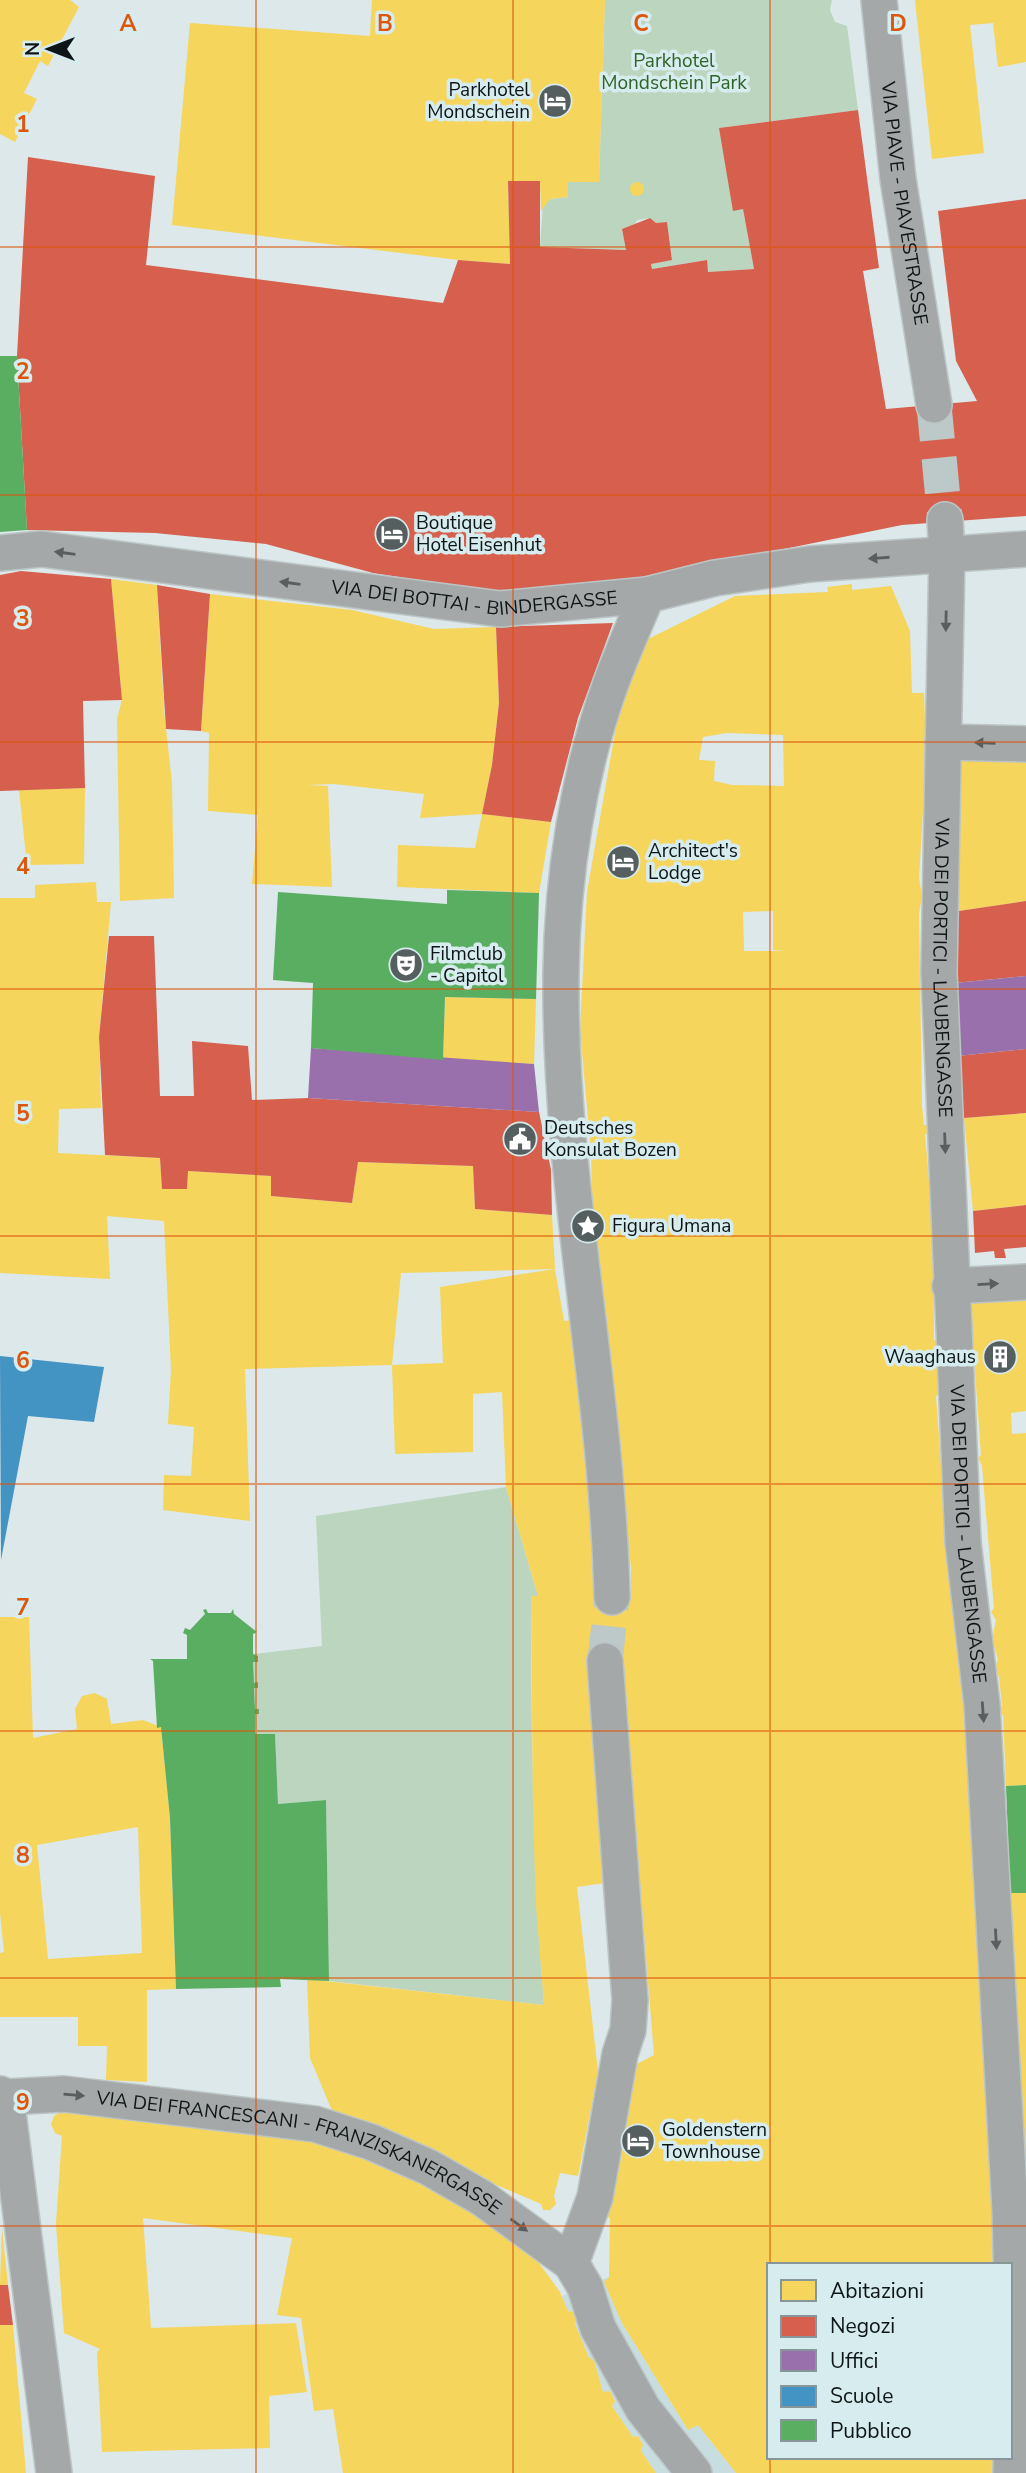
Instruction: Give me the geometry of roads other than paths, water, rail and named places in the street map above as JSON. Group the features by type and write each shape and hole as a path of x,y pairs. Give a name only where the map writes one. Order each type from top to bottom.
{"street":[{"name":"VIA PIAVE - PIAVESTRASSE","path":"879,0 898,178 934,405"},
{"name":"VIA DEI BOTTAI - BINDERGASSE","path":"0,553 41,549 500,609 550,607 648,595 715,578 946,537 1026,550"},
{"name":"VIA DEI PORTICI - LAUBENGASSE","path":"946,537 939,972 950,1286 963,1542 982,1705 1011,2263"},
{"path":"612,1597 603,1472 578,1245 561,973 566,892 594,740 611,684 648,595"},
{"path":"943,741 1026,744"},
{"path":"950,1286 1026,1282"},
{"path":"605,1661 630,2000 628,2030 620,2054 595,2197 571,2263 585,2287 598,2328 643,2409 694,2473"},
{"name":"VIA DEI FRANCESCANI - FRANZISKANERGASSE","path":"3,2095 64,2094 315,2124 371,2142 428,2167 482,2198 571,2263"},
{"path":"3,2095 54,2473"},
{"name":"VIA DEI PORTICI - LAUBENGASSE","path":"1012,2288 1012,2419"}],"tunnel":[{"path":"934,405 945,520"},
{"path":"605,1661 612,1597"}],"place":[{"name":"Parkhotel Mondschein","path":"555,101"},
{"name":"Boutique Hotel Eisenhut","path":"392,534"},
{"name":"Architect's Lodge","path":"623,862"},
{"name":"Filmclub - Capitol","path":"406,965"},
{"name":"Deutsches Konsulat Bozen","path":"520,1139"},
{"name":"Figura Umana","path":"588,1226"},
{"name":"Waaghaus","path":"1000,1357"},
{"name":"Goldenstern Townhouse","path":"638,2141"}],"park label":[{"name":"Parkhotel Mondschein Park","path":"674,72"}]}
